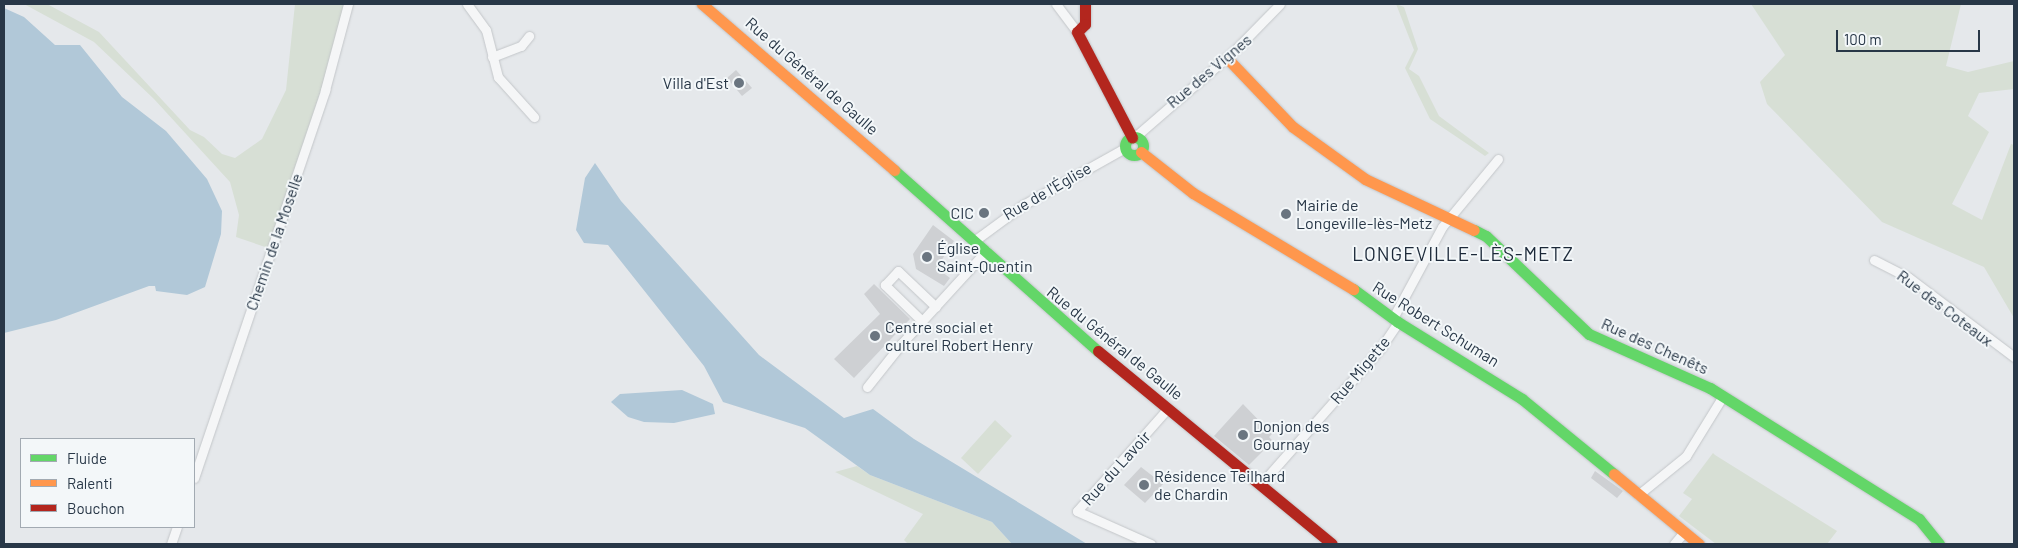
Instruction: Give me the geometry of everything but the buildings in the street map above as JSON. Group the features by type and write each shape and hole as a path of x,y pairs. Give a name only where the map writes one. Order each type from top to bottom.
{"street":[{"name":"Chemin de la Moselle","path":"195,475 325,90 348,4"},
{"path":"467,4 482,22 498,77 534,117"},
{"name":"Rue du Général de Gaulle","path":"702,4 819,101 986,251 1032,296 1332,544"},
{"path":"1056,4 1077,32 1134,137 1143,142 1140,152 1132,155 1125,148 1134,137"},
{"path":"1077,32 1085,24 1085,4"},
{"name":"Rue des Vignes","path":"1134,137 1226,58 1280,4"},
{"path":"492,57 521,46 530,36"},
{"name":"Rue des Chenêts","path":"1226,58 1301,133 1365,179 1486,236 1589,334 1722,396 1919,519 1936,543"},
{"name":"Rue de l'Église","path":"974,242 1017,208 1125,148"},
{"name":"Rue Robert Schuman","path":"1140,152 1193,193 1333,274 1396,320 1522,399 1699,544"},
{"name":"Rue Migette","path":"1260,485 1380,349 1396,320 1425,255 1450,218 1498,159"},
{"path":"867,388 922,321 986,251"},
{"name":"Rue des Coteaux","path":"1874,260 1908,277 2014,357"},
{"path":"922,321 885,285 898,271 936,307"},
{"path":"1638,495 1686,456 1722,396"},
{"name":"Rue du Lavoir","path":"1151,544 1077,511 1168,408"},
{"path":"171,544 177,528"},
{"path":"1674,544 1684,532"}],"shaded area":[{"path":"24,4 47,4 99,32 190,130 204,137 222,154 235,158 262,139 286,90 295,4 348,4 271,249 236,237 239,215 230,182 154,99 94,42"},
{"path":"1396,4 1404,7 1418,49 1409,69 1419,76 1439,116 1489,153 1485,156 1430,119 1405,68 1414,50"},
{"path":"1751,4 1961,4 1946,66 1968,72 2014,61 2014,89 1979,93 1968,116 1989,132 1952,204 1982,220 2011,144 2014,145 2014,318 1984,267 1882,222 1767,104 1760,82 1785,55"},
{"path":"995,420 1012,436 978,474 961,458"},
{"path":"1713,453 1837,531 1827,544 1716,544 1679,516 1692,499 1683,493"},
{"path":"857,466 870,475 992,522 1012,544 908,544 904,540 923,514 835,472"}],"water":[{"path":"4,8 24,17 55,45 80,45 122,97 166,131 207,179 222,211 221,234 205,287 187,295 156,291 155,286 149,286 56,320 4,333"},
{"path":"595,163 621,201 759,355 844,418 873,409 914,439 1087,544 1012,544 992,522 870,475 805,428 723,402 704,366 608,245 584,243 576,230 585,178"},
{"path":"682,390 713,404 715,414 674,423 644,422 628,417 611,402 620,394"}],"traffic: fast":[{"path":"1130,137 1138,137 1143,142 1143,146 1141,153 1130,155 1125,150 1125,142 1130,137"},
{"path":"894,170 1098,351"},
{"path":"1474,230 1486,236 1589,334 1710,388 1919,519 1939,544"},
{"path":"1353,289 1398,322 1522,399 1614,474"}],"traffic: slow":[{"path":"702,4 894,170"},
{"path":"1227,58 1293,127 1365,179 1474,230"},
{"path":"1141,152 1193,193 1353,289"},
{"path":"1614,474 1699,544"}],"traffic: jam":[{"path":"1085,4 1085,24 1077,32 1132,137"},
{"path":"1098,351 1332,544"}],"place":[{"name":"Villa d'Est","path":"739,83"},
{"name":"CIC","path":"984,213"},
{"name":"Mairie de Longeville-lès-Metz","path":"1286,214"},
{"name":"Église Saint-Quentin","path":"927,257"},
{"name":"Centre social et culturel Robert Henry","path":"875,336"},
{"name":"Donjon des Gournay","path":"1243,435"},
{"name":"Résidence Teilhard de Chardin","path":"1144,485"}],"district":[{"name":"LONGEVILLE-LÈS-METZ","path":"1463,254"}]}
